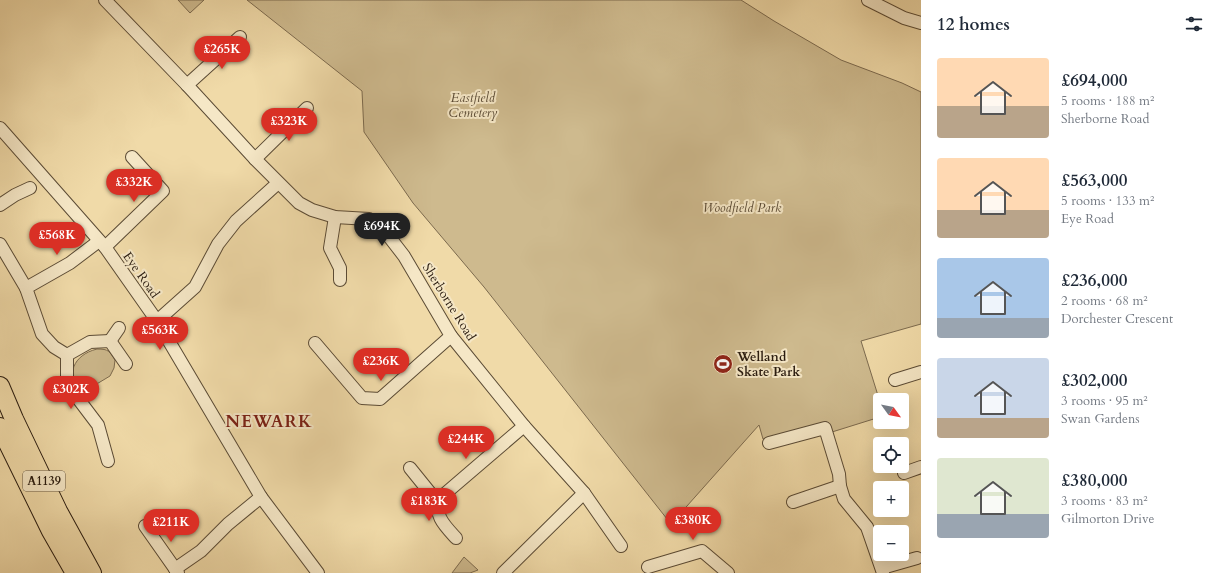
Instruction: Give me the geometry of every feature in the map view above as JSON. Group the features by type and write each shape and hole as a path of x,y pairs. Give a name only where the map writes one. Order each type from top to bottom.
{"highway":[{"name":"A1139","path":"0,386 14,420 58,511 92,573"},
{"name":"A1139","path":"0,427 51,531 75,573"}],"street":[{"name":"Sherborne Road","path":"105,0 187,85 255,159 299,203 312,210 335,217 369,219 387,234 404,256 451,336 524,426 584,493 621,546"},
{"path":"868,0 904,18 921,22"},
{"path":"187,85 240,37"},
{"path":"255,159 307,108"},
{"name":"Eye Road","path":"0,128 102,244 157,321 261,497 318,573"},
{"path":"26,288 102,244 163,191 132,157"},
{"path":"157,321 195,287 218,244 236,221 278,183"},
{"path":"0,204 30,188"},
{"path":"335,217 330,248 340,268 340,280"},
{"path":"0,244 26,288 42,334 54,347 67,354"},
{"path":"110,341 119,328"},
{"path":"316,343 362,398 380,399 451,336"},
{"path":"67,354 90,342 110,341"},
{"path":"110,341 126,364"},
{"path":"67,354 67,377 70,388 98,425 108,461"},
{"path":"895,380 921,372"},
{"path":"456,538 442,523 438,514 438,503 440,498 524,426"},
{"path":"768,443 824,428 839,474 840,486 844,498 867,527 883,571 917,558"},
{"path":"904,474 921,467"},
{"path":"410,468 432,494 440,498"},
{"path":"793,502 840,486"},
{"path":"503,573 584,493"},
{"path":"145,526 177,571 201,551 228,524 261,497"},
{"path":"648,567 702,551 728,573"}],"green space":[{"path":"178,0 204,0 190,13"},
{"name":"Woodfield Park","path":"247,0 741,0 841,60 902,83 921,92 921,324 861,341 877,393 873,393 873,419 832,432 827,422 763,439 759,425 671,524 484,287 413,203 364,132 362,91"},
{"path":"97,349 104,349 110,353 115,360 114,368 110,376 80,394 75,387 73,380 72,373 74,367 82,356"},
{"path":"464,557 478,570 470,573 452,573"}],"place":[{"name":"Welland Skate Park","path":"723,364"}],"district":[{"name":"NEWARK","path":"269,421"}],"park label":[{"name":"Eastfield Cemetery","path":"473,106"}]}
